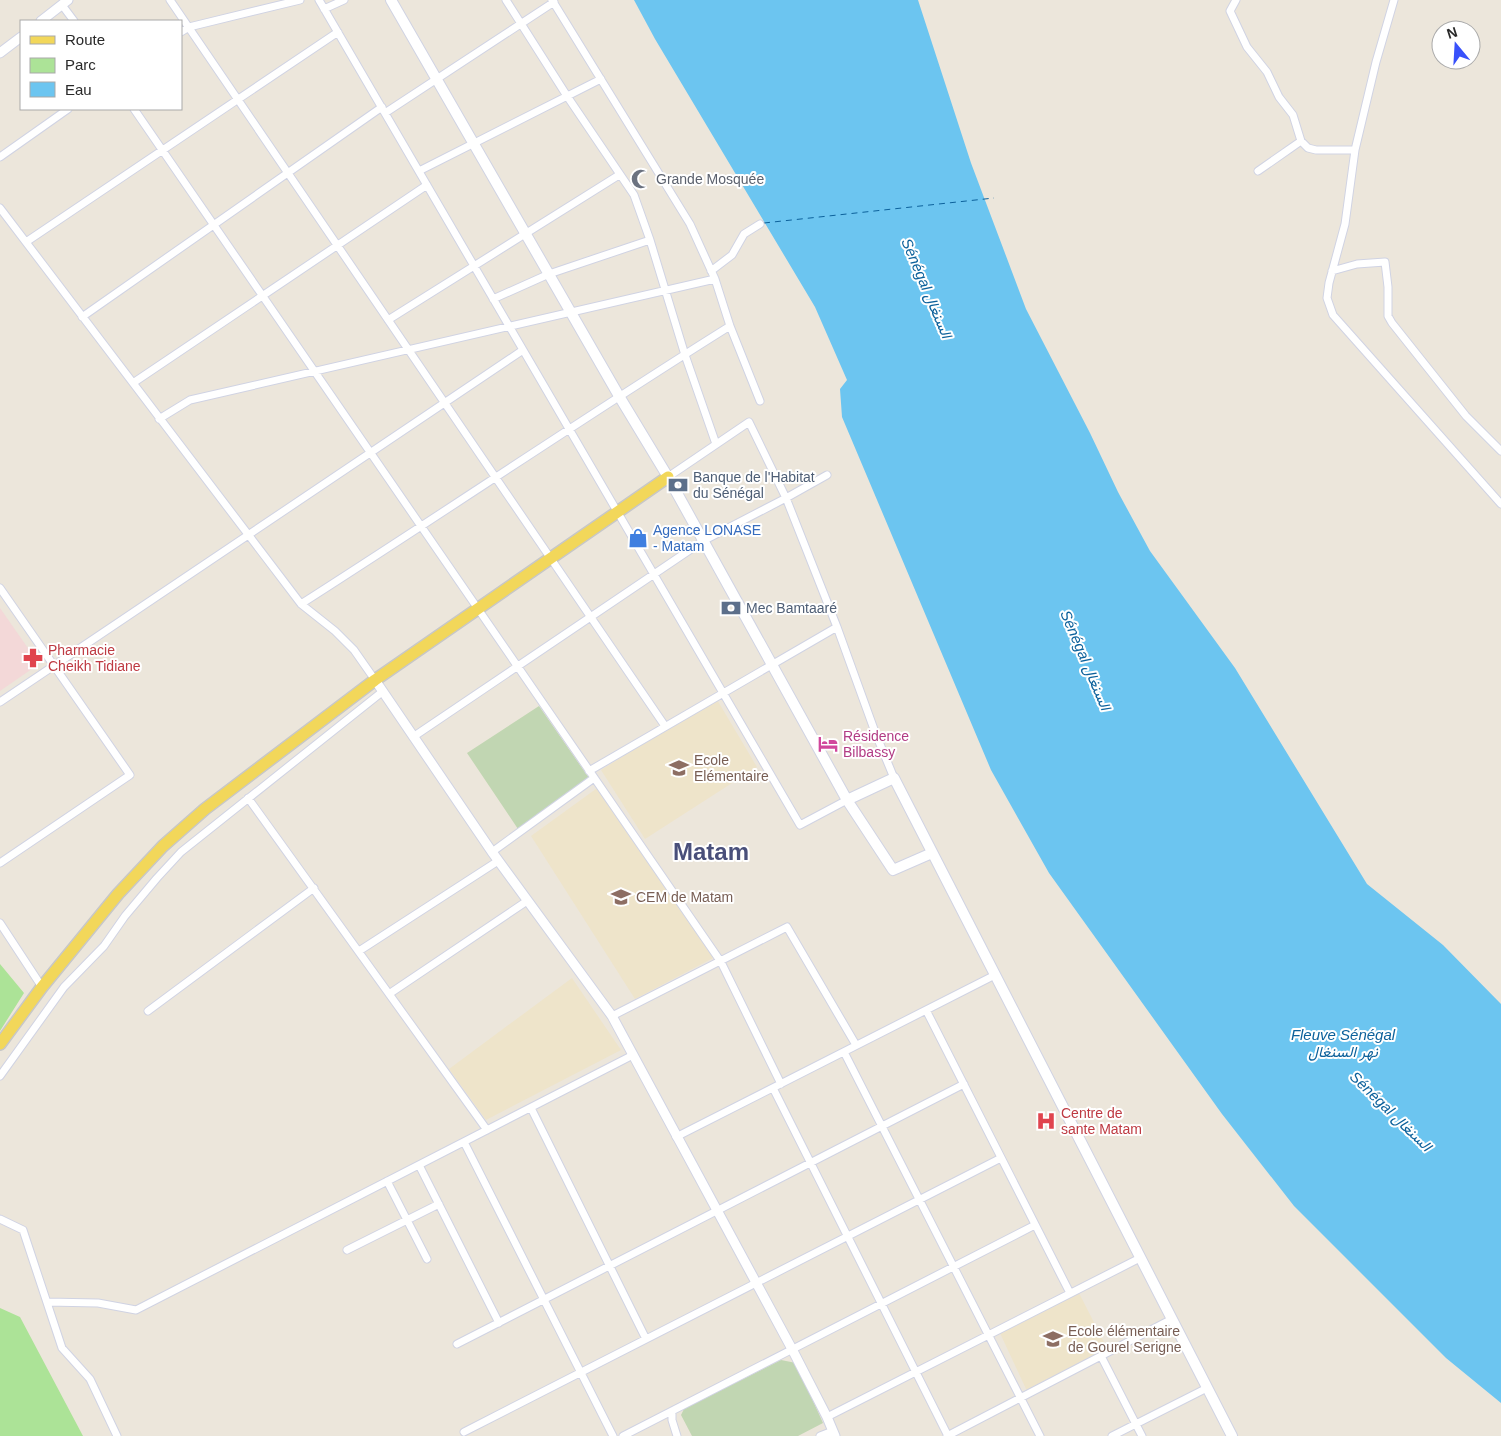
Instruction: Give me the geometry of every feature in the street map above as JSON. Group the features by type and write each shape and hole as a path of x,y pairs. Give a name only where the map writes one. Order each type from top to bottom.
{"main road":[{"path":"391,0 619,396 668,477 847,800 893,870 932,853"},
{"path":"0,1044 42,987 118,894 142,867 185,826 226,792 374,680 668,477"},
{"path":"847,800 894,778 1232,1436"}],"street":[{"path":"170,0 665,726"},
{"path":"182,31 188,27 300,0"},
{"path":"319,0 800,825 847,800"},
{"path":"324,9 344,0"},
{"path":"506,0 567,96 634,195 650,240 684,355 716,444"},
{"path":"1236,0 1230,11 1247,47 1267,72 1279,96 1294,115 1301,141 1308,148 1316,150 1355,150"},
{"path":"1394,0 1376,62 1355,150 1344,224 1327,298 1333,315 1501,504"},
{"path":"82,317 288,173 383,110 437,80 553,1 690,224 715,279 730,326 760,401"},
{"path":"42,20 65,2 74,20"},
{"path":"26,242 338,32"},
{"path":"0,53 20,37"},
{"path":"419,171 601,79"},
{"path":"0,157 67,110"},
{"path":"135,110 721,962 781,1084"},
{"path":"1258,171 1301,141"},
{"path":"388,320 619,175"},
{"path":"133,383 427,185"},
{"path":"0,208 302,604 335,631 354,650 498,861 612,1016 827,1417 834,1433 820,1436"},
{"path":"711,271 732,255 744,234 760,224"},
{"path":"493,299 549,274 650,240"},
{"path":"1332,271 1357,264 1385,262 1388,288 1388,316 1392,323 1466,416 1501,451"},
{"path":"160,419 190,400 715,279"},
{"path":"302,604 619,396 730,326"},
{"path":"0,702 523,350"},
{"path":"668,477 748,422 786,498 836,626 874,732 894,778"},
{"path":"413,737 703,541 827,475"},
{"path":"0,588 130,775 0,863"},
{"path":"589,770 836,626"},
{"path":"0,1076 64,987 104,946 125,916 156,878 181,852 382,692"},
{"path":"492,852 594,778"},
{"path":"248,798 487,1130"},
{"path":"185,826 195,840"},
{"path":"359,951 498,861"},
{"path":"148,1011 314,888"},
{"path":"390,994 527,901"},
{"path":"0,923 42,987"},
{"path":"612,1016 787,927 856,1046"},
{"path":"676,1137 995,975"},
{"path":"926,1010 1070,1294"},
{"path":"844,1052 1040,1436"},
{"path":"47,1302 98,1302 136,1310 633,1056"},
{"path":"457,1344 964,1084"},
{"path":"773,1088 948,1436 1172,1319"},
{"path":"531,1108 646,1339"},
{"path":"464,1142 613,1436"},
{"path":"464,1432 1001,1158"},
{"path":"419,1165 499,1322"},
{"path":"387,1181 427,1259"},
{"path":"347,1250 439,1204"},
{"path":"0,1219 23,1230 62,1348 90,1379 117,1436"},
{"path":"623,1436 1035,1224"},
{"path":"827,1417 1140,1258"},
{"path":"1101,1356 1142,1436"},
{"path":"1112,1436 1207,1388"},
{"path":"672,1411 672,1420 677,1436"}],"shaded area":[{"path":"0,608 39,664 0,691"},
{"name":"Ecole Elémentaire","path":"716,698 757,767 645,839 601,770"},
{"name":"CEM de Matam","path":"600,786 713,958 635,999 531,836"},
{"path":"572,978 621,1050 486,1120 449,1069"},
{"name":"Ecole élémentaire de Gourel Serigne","path":"1078,1291 1107,1348 1027,1391 999,1331"}],"green space":[{"path":"539,706 589,778 518,829 467,753"},
{"path":"0,964 24,993 0,1031"},
{"path":"0,1308 20,1317 83,1436 0,1436"},
{"path":"781,1360 796,1363 823,1423 798,1436 692,1436 681,1415 684,1409"}],"water":[{"name":"Fleuve Sénégal نهر السنغال","path":"634,0 918,0 971,163 1026,309 1118,492 1150,551 1235,668 1367,884 1443,945 1501,1004 1501,1403 1446,1358 1294,1206 1222,1114 1049,873 991,770 842,417 840,389 847,380 815,307 655,39"}],"ferry route":[{"path":"764,223 994,198"}],"place":[{"name":"Grande Mosquée","path":"641,179"},
{"name":"Banque de l'Habitat du Sénégal","path":"678,485"},
{"name":"Agence LONASE - Matam","path":"638,538"},
{"name":"Mec Bamtaaré","path":"731,608"},
{"name":"Pharmacie Cheikh Tidiane","path":"33,658"},
{"name":"Résidence Bilbassy","path":"828,744"},
{"name":"Ecole Elémentaire","path":"679,768"},
{"name":"CEM de Matam","path":"621,897"},
{"name":"Centre de sante Matam","path":"1046,1121"},
{"name":"Ecole élémentaire de Gourel Serigne","path":"1053,1339"}],"district":[{"name":"Matam","path":"711,851"}],"water label":[{"name":"Sénégal السنغال","path":"927,288"},
{"name":"Sénégal السنغال","path":"1086,660"},
{"name":"Sénégal السنغال","path":"1391,1111"}]}
